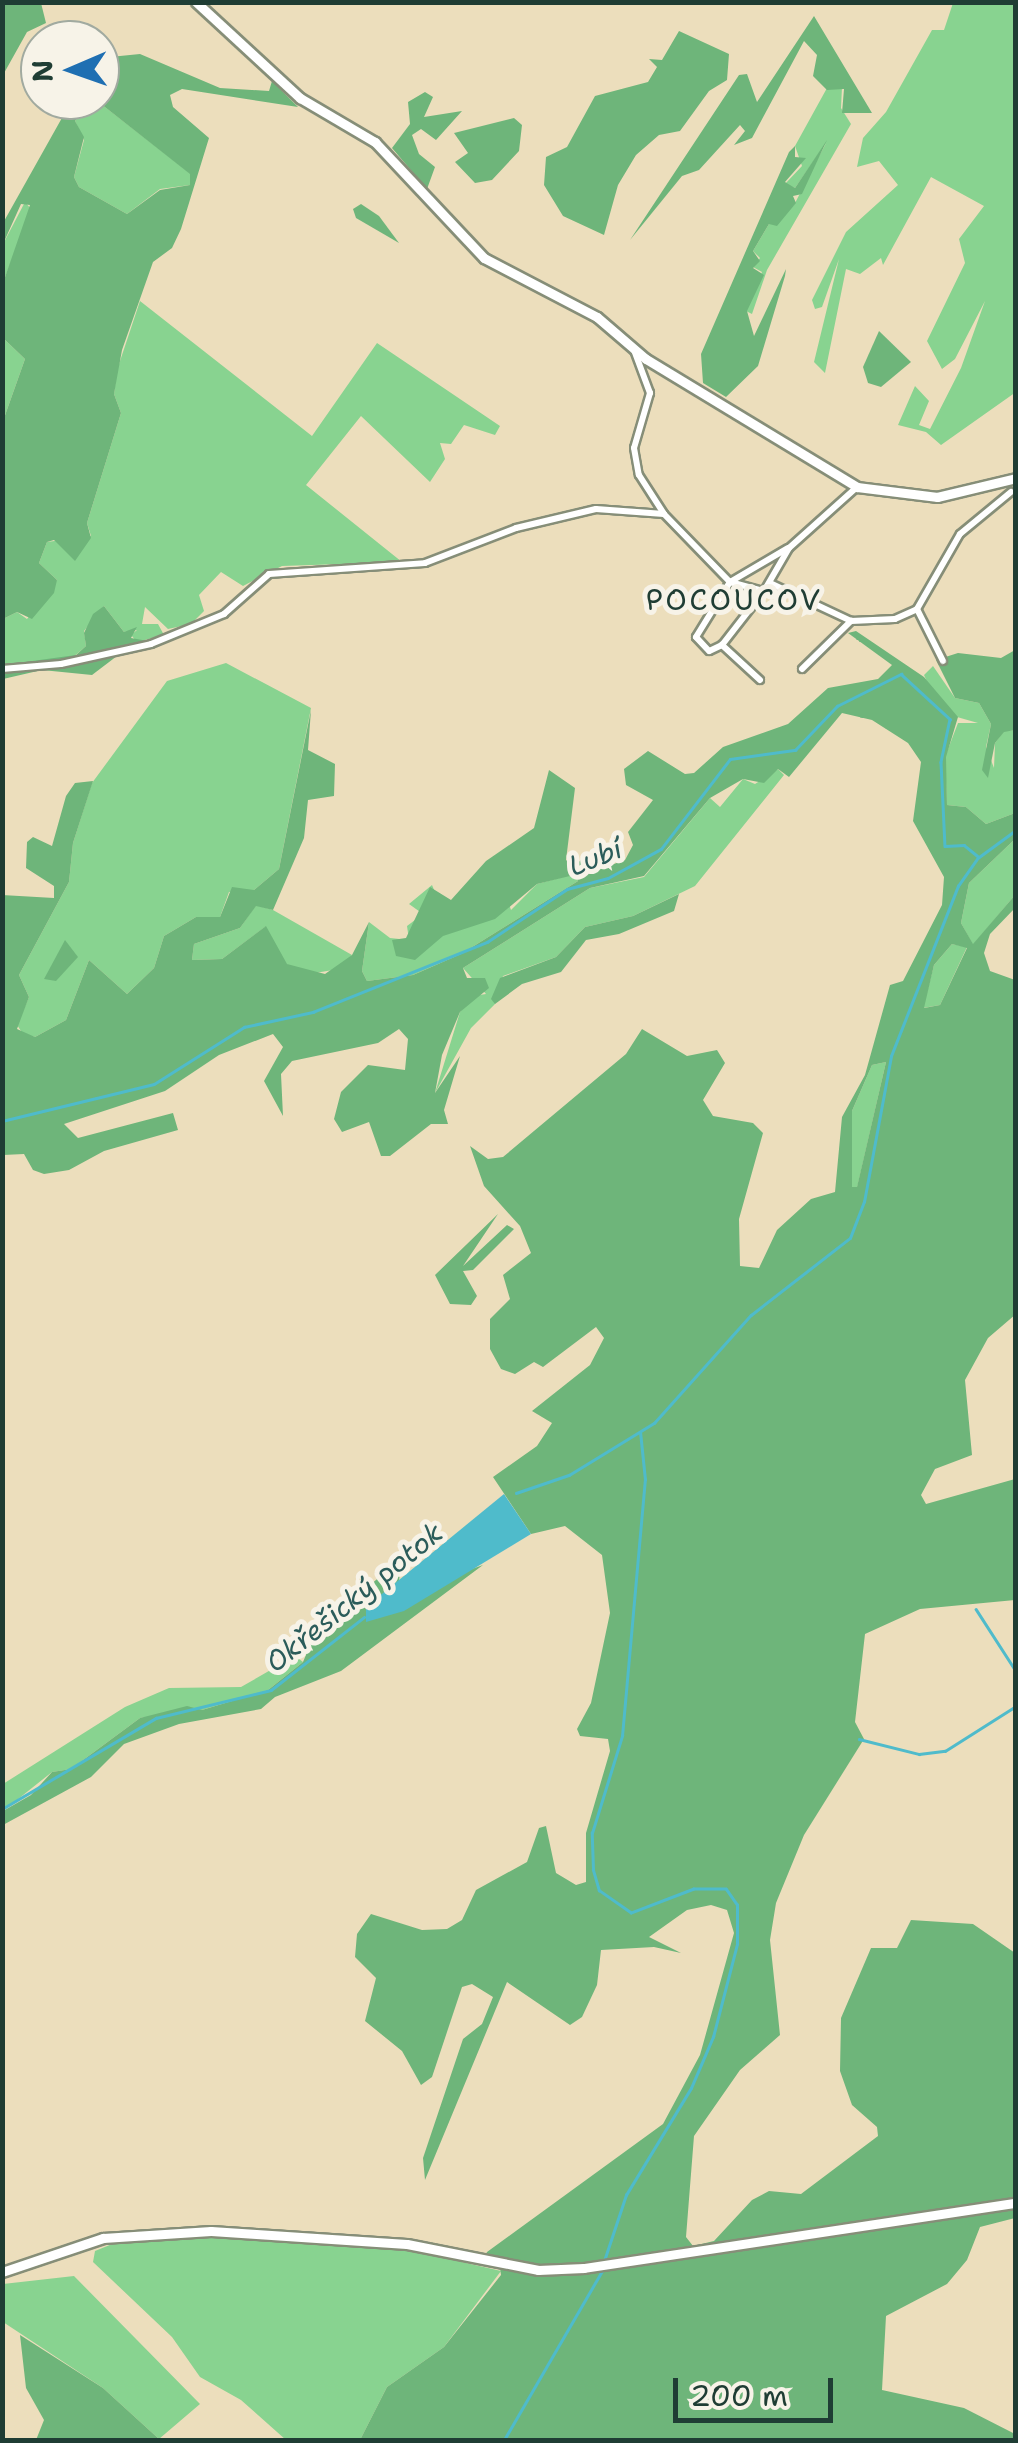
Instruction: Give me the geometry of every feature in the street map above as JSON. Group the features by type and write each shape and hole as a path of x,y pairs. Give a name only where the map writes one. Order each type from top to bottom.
{"street":[{"path":"196,2 300,98 374,142 484,258 597,318 634,350 857,488 938,497 1016,478"},
{"path":"634,350 650,393 635,465 664,514 730,582 764,591"},
{"path":"789,548 772,584 722,646 709,651 696,638 730,582 789,548 857,488"},
{"path":"772,584 851,621 886,621 917,609 960,534 1012,492"},
{"path":"2,669 61,664 150,644 224,614 269,574 425,563 516,528 596,509 664,514"},
{"path":"917,609 943,660"},
{"path":"802,669 851,621"},
{"path":"722,646 760,680"},
{"path":"2,2272 102,2238 210,2231 407,2244 538,2270 584,2268 1016,2204"}],"green space":[{"path":"3,2 41,3 45,20 20,20 20,45 3,75"},
{"path":"953,3 1015,3 1016,392 941,445 926,432 898,425 915,386 929,401 919,425 930,429 961,368 985,301 955,359 942,369 927,341 965,263 959,239 984,206 931,177 883,265 881,258 860,274 846,269 825,373 814,362 839,259 822,307 815,309 812,300 846,232 898,185 879,161 857,167 863,138 886,112 932,30 944,30"},
{"path":"814,16 872,113 842,113 844,89 827,90 813,76 817,55 804,41 752,138 734,145 745,131 740,125 699,170 682,176 630,240 739,75 747,74 757,102"},
{"path":"679,31 729,54 727,80 709,91 680,131 659,135 636,155 618,185 604,235 563,216 544,185 546,157 567,147 595,96 648,82 657,67 649,59 662,60"},
{"path":"140,54 220,88 269,91 272,81 298,107 182,89 170,95 173,107 209,138 181,229 172,248 153,262 122,350 114,394 121,413 87,523 91,538 75,561 54,540 47,542 39,563 57,580 54,593 32,619 17,612 3,619 3,421 25,359 3,338 3,283 30,205 21,204 3,244 3,223 61,120 76,120 84,137 74,177 79,187 127,214 160,190 190,185 190,174 120,119 120,56"},
{"path":"842,87 841,108 851,124 767,270 752,314 746,311 762,272 753,267 760,258 753,251 769,224 794,205 826,143 795,188 785,184 802,166 795,146 827,88"},
{"path":"425,92 433,97 424,117 462,111 436,140 421,129 412,135 419,154 435,167 427,189 392,148 410,124 408,102"},
{"path":"514,118 522,125 519,151 492,180 475,183 455,162 468,153 454,133"},
{"path":"120,119 191,174 190,185 160,189 127,214 79,187 74,177 84,140 75,121"},
{"path":"827,140 802,194 793,196 796,203 777,226 769,224 753,251 760,261 753,268 764,275 747,311 754,336 786,269 785,276 758,366 726,397 703,383 701,354 789,152 795,146 795,157 806,158 785,182 795,188"},
{"path":"25,202 31,209 3,283 3,244"},
{"path":"361,204 379,216 399,243 356,218 353,209"},
{"path":"140,301 312,436 377,343 500,426 495,435 464,425 451,444 440,443 445,459 430,482 361,416 306,485 402,562 282,566 243,586 221,572 199,595 204,611 191,624 168,629 145,607 142,624 158,624 164,635 137,642 131,635 137,630 124,632 104,606 84,631 86,646 71,659 3,665 3,619 17,612 27,619 57,580 39,563 47,542 91,536 87,523 121,413 114,394 117,370"},
{"path":"879,331 911,362 881,387 868,383 863,367"},
{"path":"3,338 25,359 3,421"},
{"path":"104,606 124,632 137,627 131,638 148,641 141,650 117,656 92,675 42,670 3,679 3,665 76,655 86,646 84,633 93,614"},
{"path":"856,631 924,677 958,717 946,757 947,805 966,807 986,824 1015,813 1015,839 969,883 961,923 973,944 1015,895 1015,908 990,934 984,953 990,971 1015,980 1016,1314 988,1338 965,1380 972,1455 935,1469 921,1495 926,1504 1015,1479 1015,1600 920,1609 865,1634 855,1722 864,1739 804,1835 776,1903 770,1940 780,2035 740,2070 694,2136 686,2237 693,2246 714,2241 752,2200 769,2191 801,2194 878,2136 877,2127 852,2105 840,2071 841,2018 871,1948 897,1948 911,1920 973,1924 1015,1953 1015,2218 980,2227 967,2260 947,2284 886,2316 882,2390 964,2408 1015,2434 1015,2440 360,2440 387,2387 444,2347 501,2275 500,2268 481,2263 487,2252 663,2124 700,2055 734,1933 727,1910 711,1905 687,1910 649,1937 681,1953 654,1947 601,1950 597,1985 582,2017 570,2025 507,1982 425,2180 423,2158 463,2039 482,2024 493,1997 472,1984 462,1987 432,2077 421,2085 402,2051 365,2021 376,1978 355,1957 357,1934 371,1914 422,1930 447,1929 462,1920 476,1890 527,1862 539,1828 546,1826 556,1873 576,1885 586,1882 586,1833 610,1751 608,1739 580,1736 577,1729 591,1703 610,1613 602,1555 565,1526 531,1534 493,1477 537,1446 552,1423 532,1411 590,1365 604,1338 596,1327 543,1367 534,1362 515,1374 501,1369 490,1349 490,1319 510,1299 503,1275 531,1253 520,1226 484,1186 470,1146 488,1159 503,1157 626,1054 642,1029 687,1056 717,1050 725,1063 703,1100 713,1116 753,1123 763,1133 739,1219 740,1266 759,1268 777,1230 811,1199 835,1192 842,1117 865,1075 890,985 903,981 942,905 944,877 913,821 921,762 908,743 872,720 842,713 789,777 778,769 764,783 743,779 710,798 644,876 590,888 463,968 467,978 485,978 489,988 460,1012 442,1055 435,1093 460,1056 444,1110 448,1124 431,1124 390,1156 381,1156 369,1122 342,1132 334,1119 341,1092 368,1065 405,1070 408,1039 399,1029 378,1043 292,1061 281,1074 283,1116 264,1081 283,1047 273,1034 219,1055 165,1091 64,1124 78,1138 173,1113 178,1130 104,1151 69,1170 44,1174 33,1170 24,1154 3,1155 2,895 54,898 54,886 26,868 27,842 33,837 52,846 66,796 75,783 93,781 73,843 69,882 19,975 29,997 17,1029 35,1037 66,1020 89,960 127,994 154,968 164,936 196,917 220,917 232,887 254,890 279,869 311,710 308,750 335,764 334,796 308,800 304,838 273,910 256,906 240,928 194,944 192,960 222,959 266,926 287,964 325,974 352,955 369,922 362,971 367,981 413,975 461,954 578,881 574,875 537,884 495,919 443,936 415,960 396,956 392,940 406,938 430,887 451,900 486,861 534,828 549,770 575,788 566,860 574,866 588,854 600,869 625,860 633,845 628,832 653,800 626,785 624,769 648,751 685,774 694,773 723,747 788,724 828,688 878,679 892,665 848,633","holes":["952,944 967,948 940,1005 924,1008 934,965","886,1062 857,1187 852,1187 852,1111 872,1065"]},
{"path":"1015,650 1015,730 1004,732 995,743 988,778 982,770 991,724 979,703 955,698 936,660 958,653 1001,658"},
{"path":"226,663 311,708 279,869 254,890 229,892 220,917 196,917 164,936 154,968 127,994 89,960 66,1020 35,1037 23,1034 17,1025 29,997 19,975 69,882 73,843 92,783 167,681"},
{"path":"933,666 955,698 979,703 991,724 986,747 994,768 995,743 1004,731 1015,730 1015,813 986,824 966,807 947,805 945,757 958,723 978,723 957,717 933,695 924,675"},
{"path":"778,769 784,775 695,886 633,916 585,927 556,957 503,976 495,1004 471,1028 435,1093 460,1012 473,996 486,994 463,968 590,888 644,877 710,798 720,807 743,779 755,784"},
{"path":"1015,839 1015,895 973,945 961,923 969,883"},
{"path":"493,857 511,910 537,884 574,874 578,881 461,954 413,975 367,981 362,971 369,922 390,938 409,940 407,926 423,914 409,904 432,885 440,904 467,896 462,890"},
{"path":"679,894 674,911 619,934 586,940 561,972 522,984 495,1004 491,999 500,978 556,957 585,927 633,916"},
{"path":"256,905 273,910 352,955 339,969 309,974 286,964 265,927 222,959 192,960 194,944 240,928"},
{"path":"65,940 78,957 56,981 44,979"},
{"path":"952,944 967,947 940,1005 923,1008 934,965"},
{"path":"886,1062 857,1188 852,1187 852,1111 872,1065"},
{"path":"498,1214 463,1266 507,1225 514,1229 473,1270 463,1271 477,1296 471,1305 450,1304 435,1275"},
{"path":"483,1565 341,1671 275,1697 261,1709 179,1724 124,1744 91,1777 3,1825 3,1811 31,1795 52,1772 71,1769 140,1718 187,1706 202,1710 268,1690 303,1662 316,1631 383,1574 400,1573 399,1581 366,1607"},
{"path":"295,1656 303,1662 268,1690 202,1710 140,1718 71,1769 52,1772 3,1811 3,1784 125,1707 169,1688 241,1687"},
{"path":"214,2236 401,2248 501,2271 444,2347 387,2387 360,2440 286,2440 241,2400 200,2377 172,2337 93,2262 95,2251 122,2240"},
{"path":"74,2276 200,2404 159,2439 103,2388 3,2322 3,2284"},
{"path":"20,2335 103,2388 159,2439 36,2440 44,2420 26,2388"}],"water":[{"path":"504,1494 531,1534 404,1611 366,1622 366,1607"}],"waterway":[{"name":"Lubí","path":"2,1121 154,1084 244,1027 313,1012 487,942 567,889 608,878 661,849 730,759 795,750 837,706 901,674 950,719 941,762 945,846 964,845 979,857 1016,830"},
{"name":"Okřešický potok","path":"516,1493 569,1475 654,1423 751,1315 850,1238 864,1202 891,1056 958,886 978,857"},
{"path":"604,2261 626,2195 691,2088 713,2037 737,1944 737,1905 726,1889 694,1889 631,1913 599,1891 593,1870 592,1833 622,1736 645,1480 640,1432"},
{"path":"976,1609 1016,1671"},
{"name":"Okřešický potok","path":"2,1809 156,1718 271,1690 364,1617"},
{"path":"859,1739 919,1754 945,1751 1016,1706"},
{"path":"504,2440 603,2269"}],"district":[{"name":"POCOUCOV","path":"734,600"}]}
